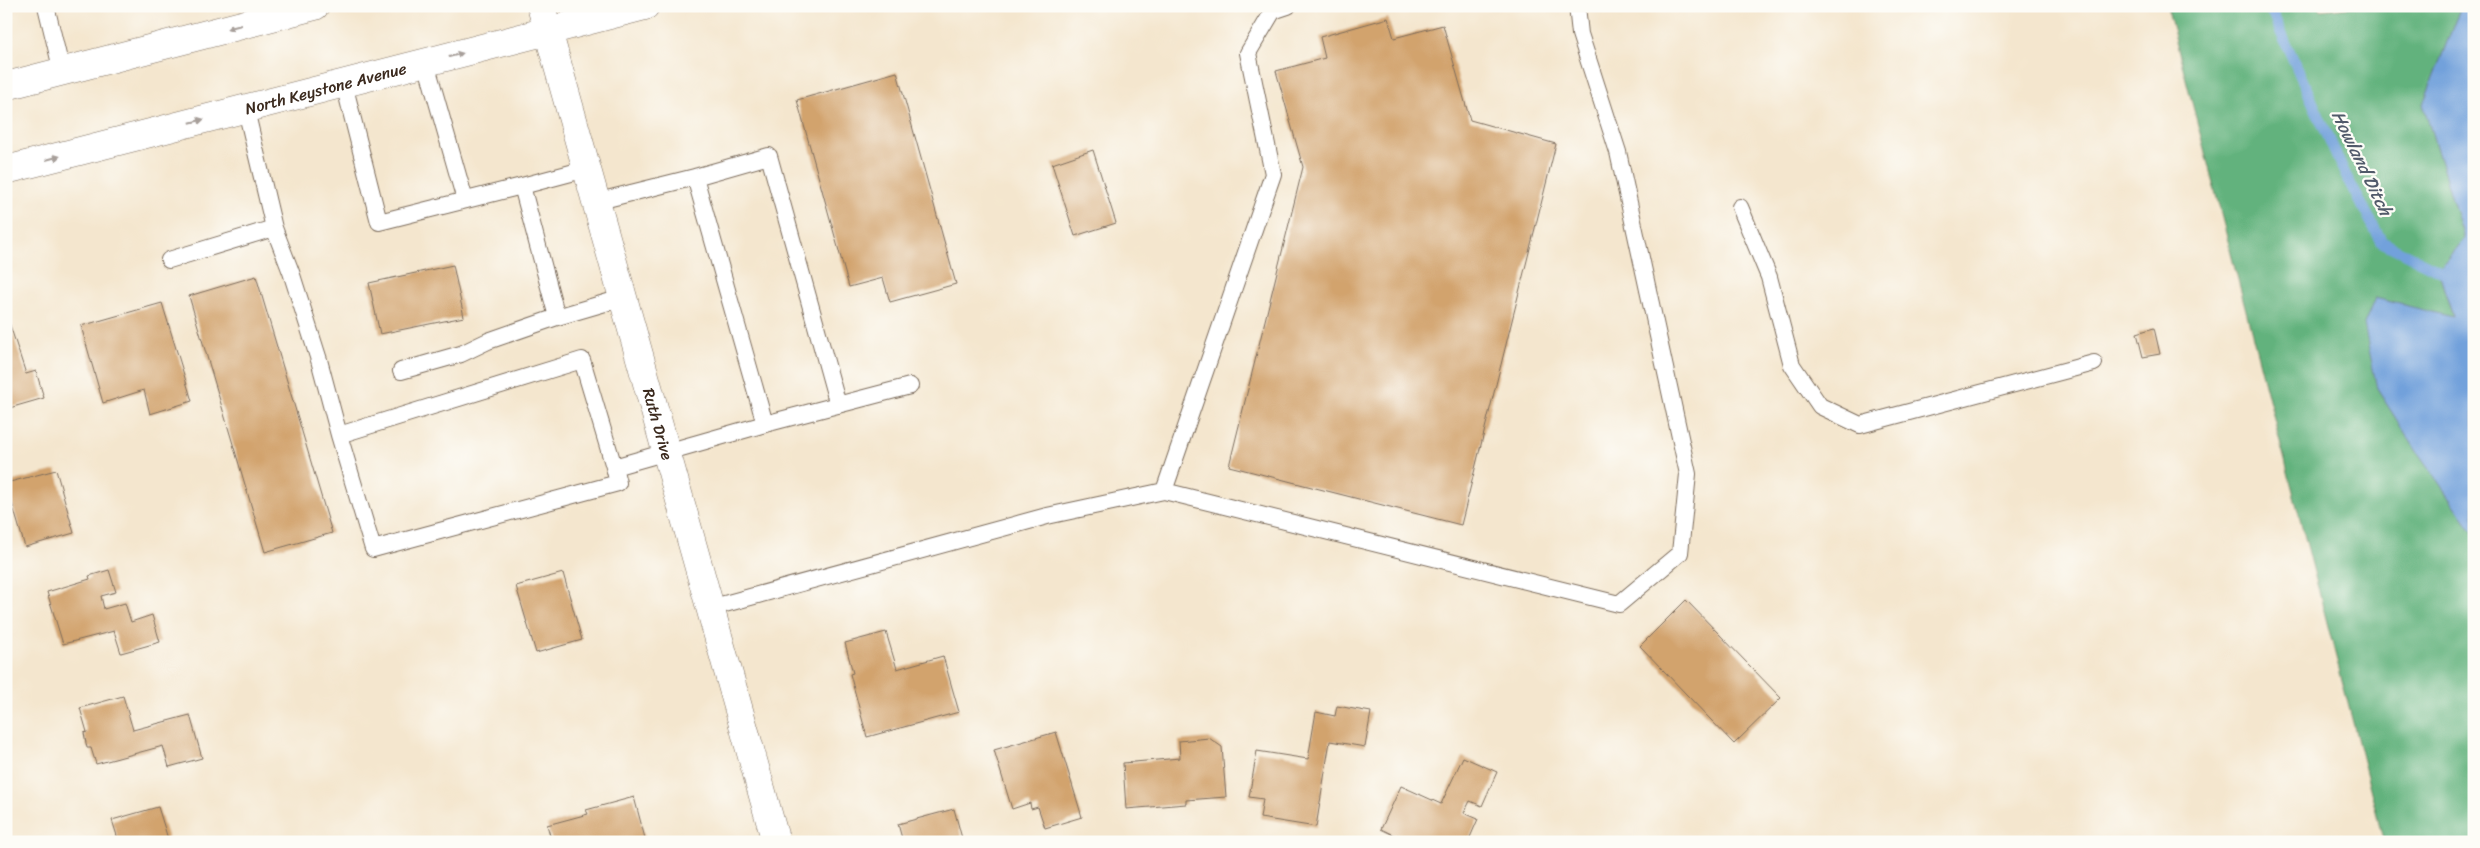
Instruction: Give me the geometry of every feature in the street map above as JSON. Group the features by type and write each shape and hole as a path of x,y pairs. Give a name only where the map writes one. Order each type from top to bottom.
{"main road":[{"path":"6,86 315,6"},
{"name":"North Keystone Avenue","path":"6,170 426,63 544,19 645,6"},
{"name":"Ruth Drive","path":"544,19 594,202 776,842"}],"lane":[{"path":"46,6 62,72"},
{"path":"1164,491 1273,174 1248,53 1273,11 1288,6"},
{"path":"710,608 1047,516 1164,491 1619,604 1680,553 1688,474 1618,152 1580,34 1577,6"},
{"path":"426,63 465,200"},
{"path":"344,84 379,222 586,169"},
{"path":"246,110 274,228 291,272 319,360 339,435 373,550 618,483 582,360 339,435"},
{"path":"594,202 769,156 838,405"},
{"path":"695,177 765,424"},
{"path":"522,186 557,317"},
{"path":"1740,207 1769,277 1792,365 1820,406 1860,425 2094,363"},
{"path":"169,260 274,228"},
{"path":"401,371 461,354 488,341 557,317 622,298"},
{"path":"614,467 765,424 910,386"}],"green space":[{"path":"2167,6 2319,6 2321,10 2359,6 2461,6 2423,104 2464,238 2438,270 2453,318 2375,298 2377,389 2416,450 2474,533 2474,842 2384,842"}],"water":[{"path":"2461,6 2474,6 2474,533 2416,450 2377,389 2364,324 2375,298 2453,317 2438,270 2464,238 2423,104"}],"building":[{"path":"1388,18 1394,38 1443,25 1470,120 1556,144 1461,525 1229,466 1303,167 1276,71 1325,58 1320,37"},
{"path":"897,72 956,284 890,302 883,278 849,287 797,100"},
{"path":"1093,150 1116,223 1075,236 1052,164"},
{"path":"453,265 464,317 380,334 369,283"},
{"path":"256,276 332,533 265,552 189,296"},
{"path":"162,303 192,401 150,414 144,390 103,403 81,326"},
{"path":"6,313 26,374 36,371 44,398 6,409"},
{"path":"2154,328 2160,354 2143,357 2137,333"},
{"path":"56,470 74,533 25,547 6,483"},
{"path":"109,570 116,592 101,596 104,609 125,603 131,622 152,615 160,642 121,653 114,631 63,644 47,592 90,579 89,576"},
{"path":"563,573 582,640 536,653 516,586"},
{"path":"1686,600 1781,698 1734,744 1640,646"},
{"path":"886,632 897,669 943,656 959,712 867,737 850,674 853,673 845,643"},
{"path":"123,696 133,730 190,715 202,758 169,767 163,746 96,764 91,748 87,748 84,733 87,732 80,708"},
{"path":"1337,706 1371,712 1365,747 1330,741 1316,827 1260,818 1263,799 1249,797 1257,751 1308,759 1316,712 1335,716"},
{"path":"1056,732 1082,817 1045,828 1038,807 1031,809 1030,803 1012,809 994,750"},
{"path":"1209,738 1222,747 1226,797 1186,800 1186,804 1126,809 1123,763 1180,758 1179,741"},
{"path":"1463,757 1497,772 1482,806 1470,801 1464,813 1478,819 1468,842 1408,842 1381,829 1401,786 1441,804"},
{"path":"634,797 646,842 552,842 547,825 588,814 586,810"},
{"path":"158,807 169,842 119,842 112,820"},
{"path":"954,809 963,842 903,842 898,824"}],"waterway":[{"name":"Howland Ditch","path":"2269,6 2346,176 2382,242 2438,270 2474,285"}]}
